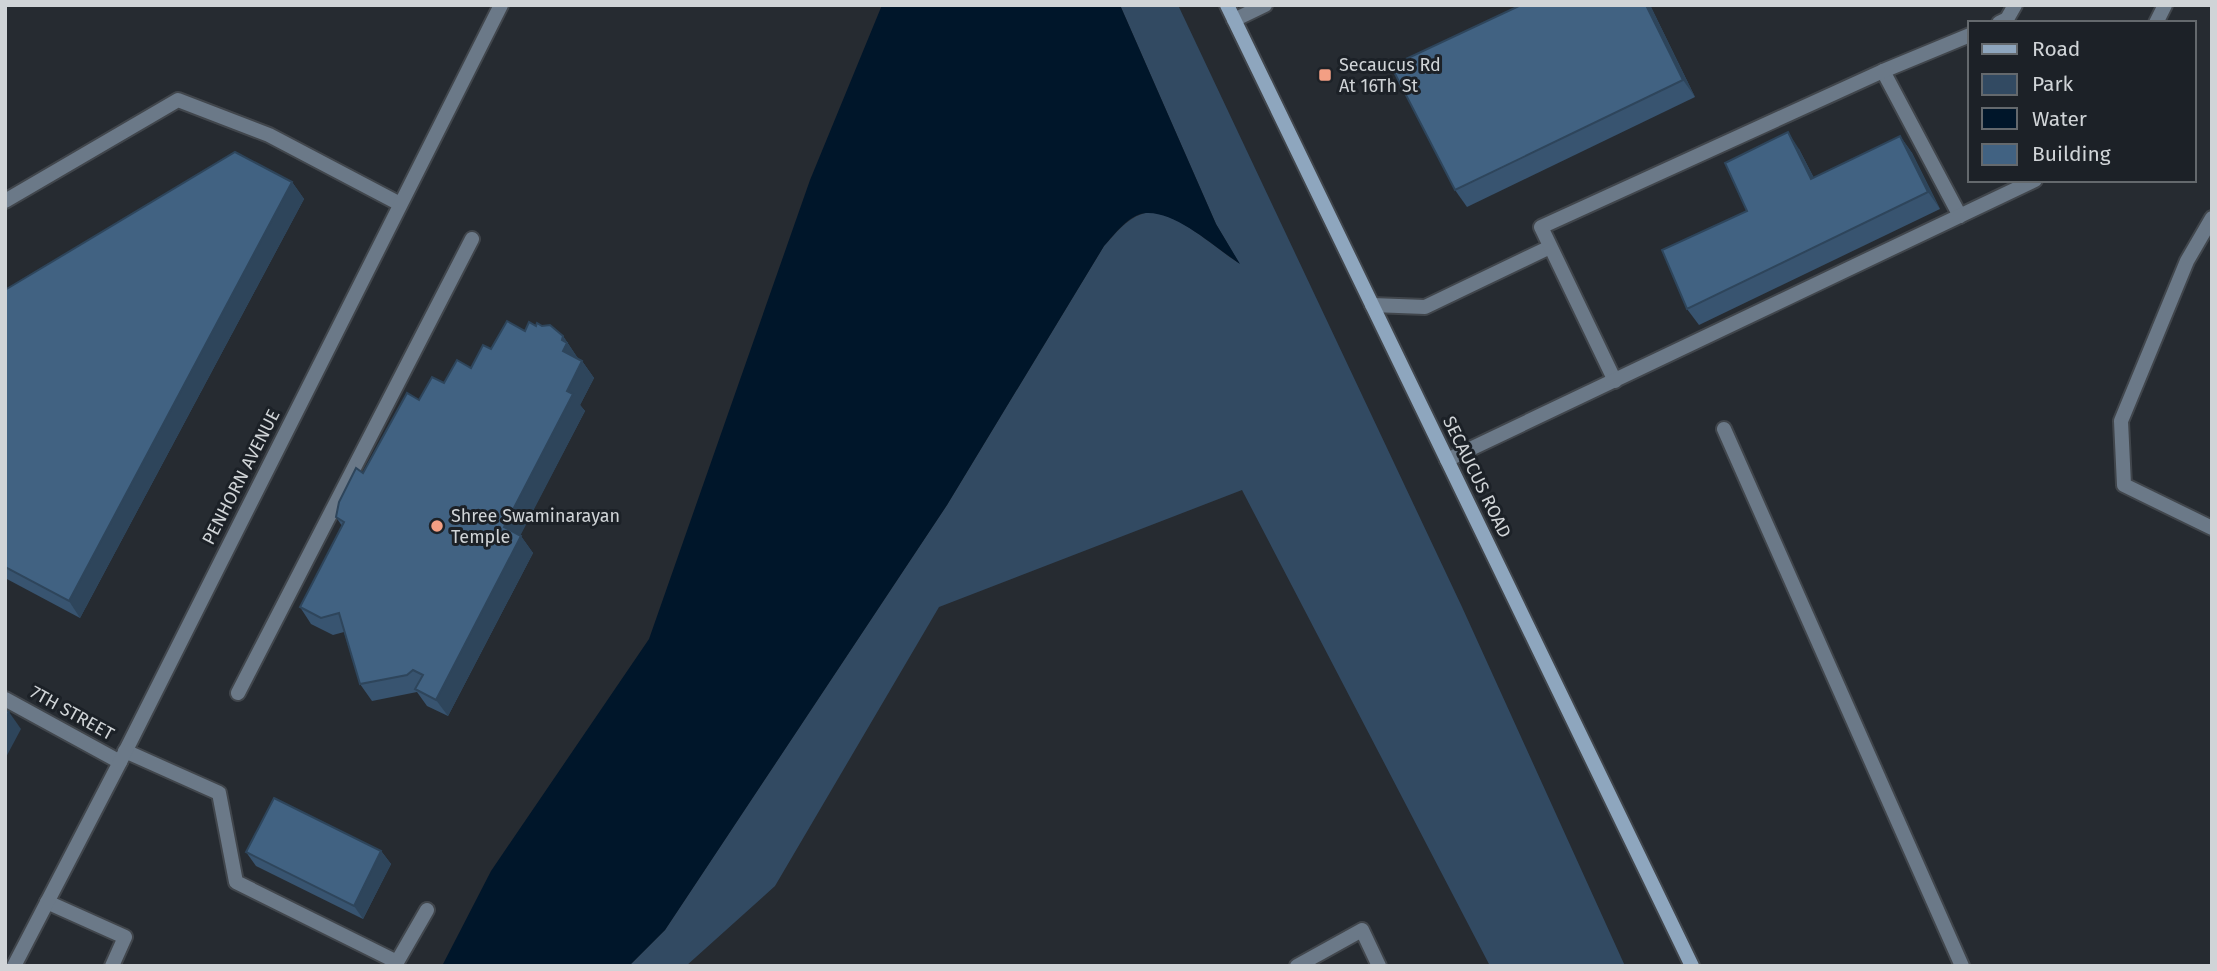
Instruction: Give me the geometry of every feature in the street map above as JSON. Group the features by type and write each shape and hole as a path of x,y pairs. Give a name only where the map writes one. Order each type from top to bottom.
{"main road":[{"name":"SECAUCUS ROAD","path":"1227,5 1692,966"}],"street":[{"name":"PENHORN AVENUE","path":"14,966 501,5"},
{"path":"1234,20 1265,5"},
{"path":"2006,21 2015,5"},
{"path":"2157,21 2165,5"},
{"path":"1615,381 1541,227 1883,71 1968,36"},
{"path":"1883,71 1960,216"},
{"path":"5,201 178,100 269,135 400,204"},
{"path":"1447,460 2031,182"},
{"path":"2212,218 2187,261 2121,421 2124,485 2212,528"},
{"path":"238,693 472,239"},
{"path":"1372,305 1424,307 1550,247"},
{"path":"1724,429 1962,966"},
{"name":"7TH STREET","path":"5,699 122,756 219,793 236,883 397,962 427,910"},
{"path":"47,902 125,937 112,966"},
{"path":"1297,966 1362,930 1379,966"}],"green space":[{"path":"1120,5 1178,5 1462,607 1625,966 1490,966 1242,490 939,607 775,886 686,966 629,966 665,930 947,505 1104,246 1131,219 1153,213 1179,222 1239,263 1216,224"}],"water":[{"path":"882,5 1120,5 1216,224 1240,264 1183,224 1158,214 1146,213 1134,217 1104,246 947,505 665,930 629,966 442,966 491,871 649,639 810,180"}],"building":[{"path":"1521,5 1646,5 1683,80 1455,190 1391,66"},
{"path":"1788,132 1811,179 1900,136 1928,192 1687,309 1662,250 1747,211 1725,163"},
{"path":"235,152 292,182 69,601 5,567 5,290"},
{"name":"Shree Swaminarayan Temple","path":"507,321 525,331 529,322 536,326 537,323 542,326 550,325 567,343 563,351 582,361 567,391 573,394 504,527 521,536 436,700 415,689 423,675 413,670 407,675 360,684 339,613 321,618 300,607 344,522 336,517 339,502 356,468 363,473 407,393 419,400 432,377 444,383 457,360 471,368 483,345 491,349"},
{"path":"274,798 381,851 354,906 246,852"}],"place":[{"name":"Secaucus Rd At 16Th St","path":"1325,75"},
{"name":"Shree Swaminarayan Temple","path":"437,526"}]}
